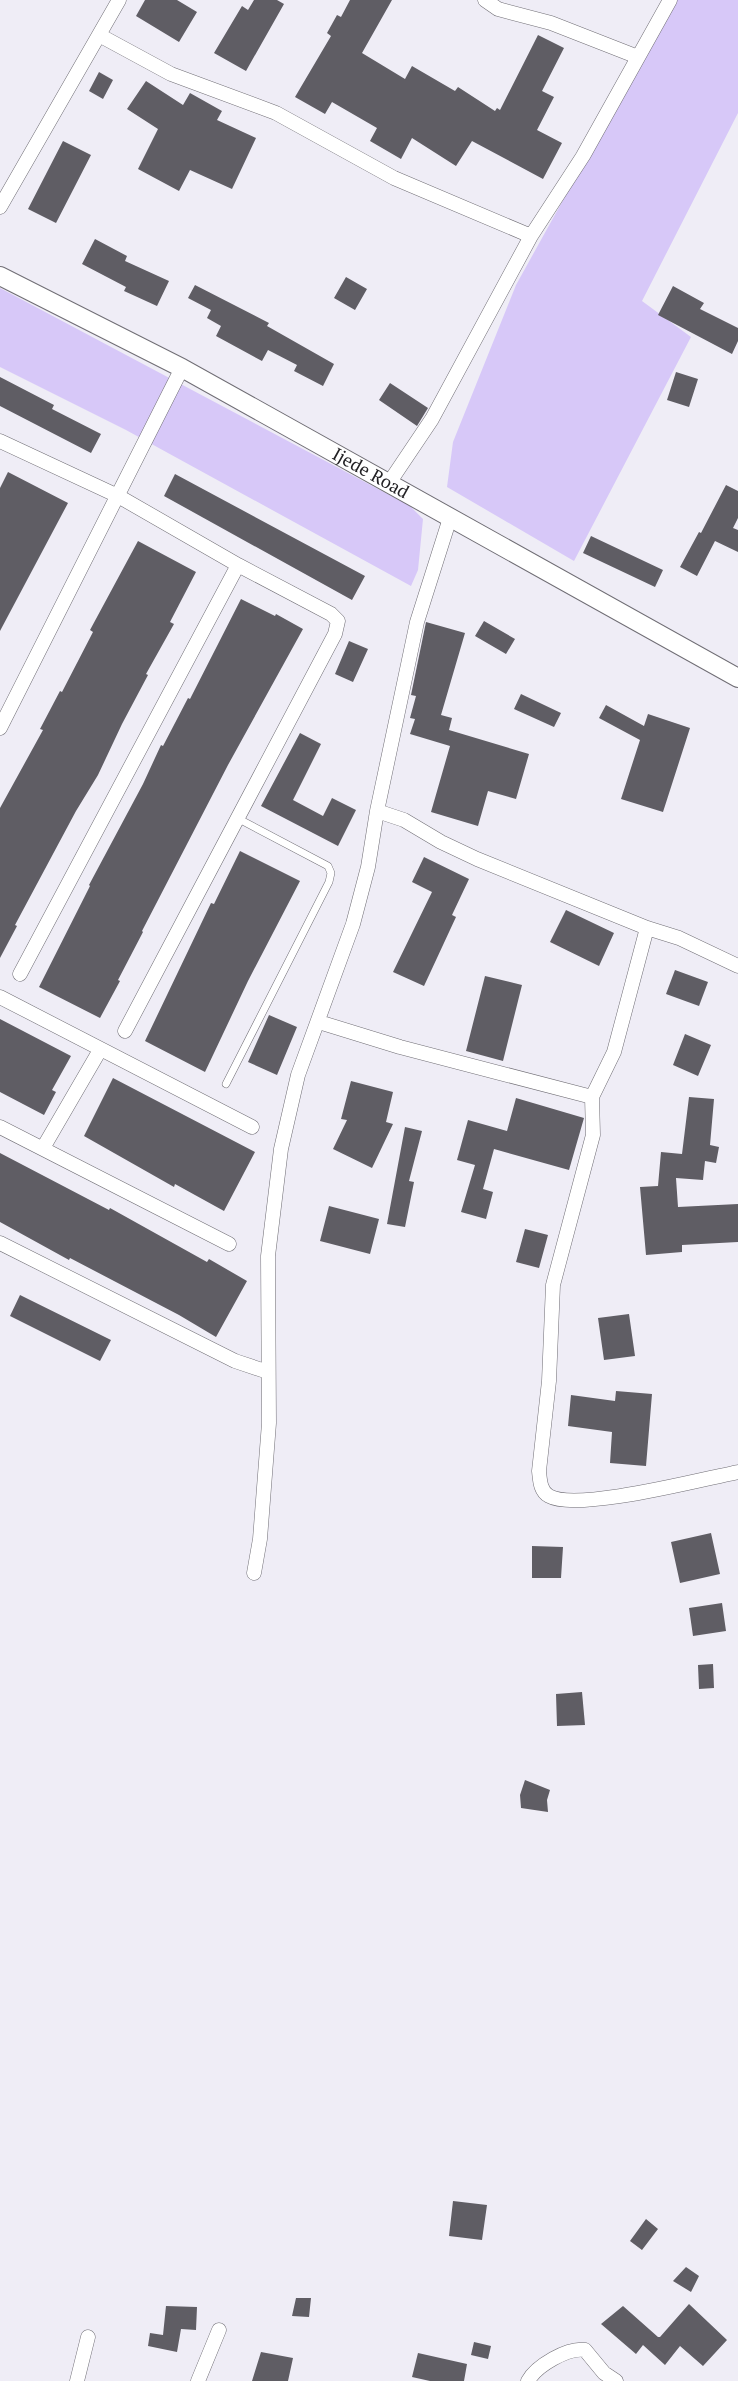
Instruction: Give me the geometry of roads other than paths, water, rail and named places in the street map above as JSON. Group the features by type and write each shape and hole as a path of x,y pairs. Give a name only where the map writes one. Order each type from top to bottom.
{"main road":[{"name":"Ijede Road","path":"0,276 182,369 738,678"}],"street":[{"path":"0,207 119,0"},
{"path":"485,0 498,9 551,23 638,57"},
{"path":"389,483 432,419 531,236 583,156 669,0"},
{"path":"99,35 171,74 276,113 394,178 531,236"},
{"path":"0,728 182,369"},
{"path":"0,441 118,496 238,565 331,614 338,621 335,634 125,1030"},
{"path":"254,1573 260,1539 268,1423 268,1256 281,1149 298,1075 353,924 368,867 377,811 417,622 450,518"},
{"path":"20,974 238,565"},
{"path":"377,811 404,820 441,842 477,859 647,928 679,938 738,966"},
{"path":"647,928 614,1052 592,1096 593,1135 553,1285 549,1381 539,1471 541,1486 547,1495 561,1500 587,1499 615,1496 738,1472"},
{"path":"0,997 252,1127"},
{"path":"319,1022 400,1047 592,1096"},
{"path":"43,1148 100,1050"},
{"path":"0,1127 229,1244"},
{"path":"0,1243 235,1361 267,1372"},
{"path":"198,2381 219,2330"},
{"path":"77,2381 88,2337"},
{"path":"528,2381 534,2372 559,2356 568,2351 580,2349 585,2350 604,2373 616,2381"}],"lane":[{"path":"226,1084 329,882 331,873 328,866 237,818"}]}
